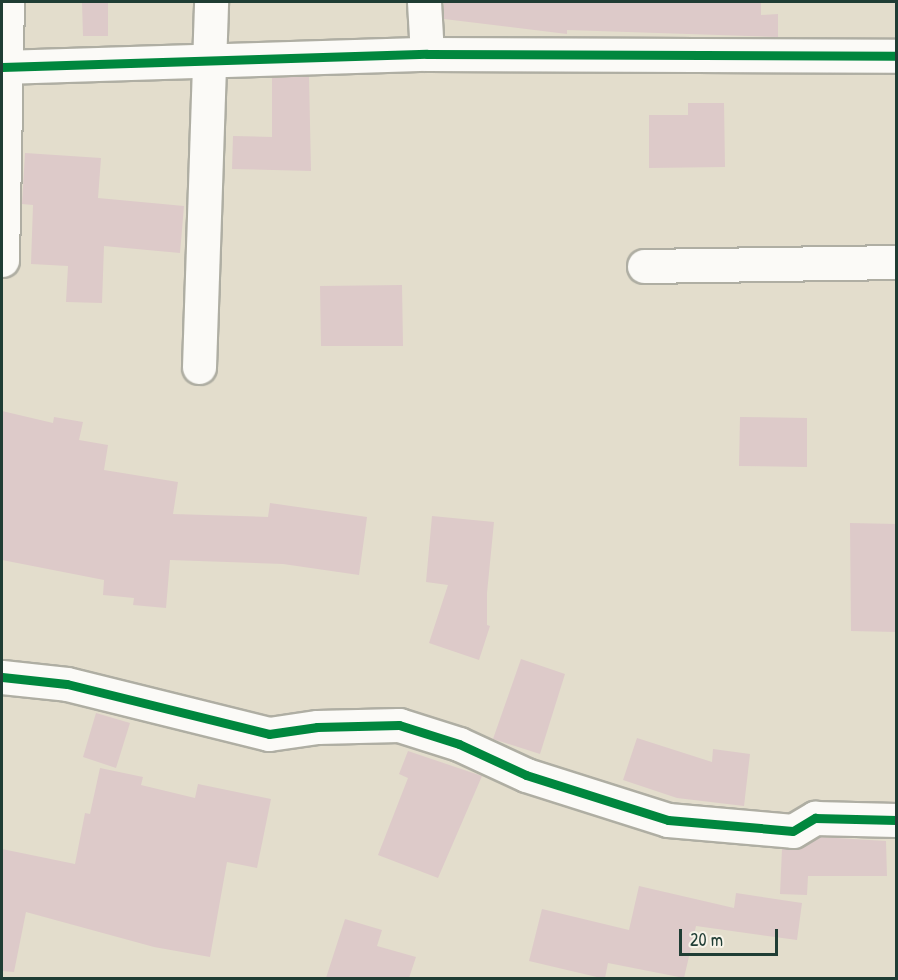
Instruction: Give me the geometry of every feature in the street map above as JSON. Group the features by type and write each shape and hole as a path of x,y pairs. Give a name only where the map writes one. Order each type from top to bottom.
{"street":[{"path":"2,260 7,2"},
{"path":"199,368 212,61 211,2"},
{"path":"424,2 427,54"},
{"path":"4,67 427,54 897,56"},
{"path":"644,266 897,262"},
{"path":"2,677 67,684 269,734 316,727 399,725 459,744 526,775 668,820 793,831 814,818 897,820"}],"building":[{"path":"82,2 108,2 108,36 83,36"},
{"path":"444,2 761,2 761,15 778,14 778,37 567,30 567,34 444,19"},
{"path":"309,76 311,171 232,169 233,136 272,137 272,78"},
{"path":"688,103 724,103 725,167 649,168 649,115 688,115"},
{"path":"25,153 101,158 98,198 184,206 180,253 104,246 102,303 66,302 68,266 31,264 33,205 22,204"},
{"path":"402,285 403,346 321,346 320,286"},
{"path":"2,411 53,423 54,417 83,422 79,440 108,445 104,470 178,482 173,514 268,517 270,503 367,517 359,575 283,564 170,560 166,608 133,605 134,598 103,595 104,580 2,560"},
{"path":"740,417 807,418 807,467 739,466"},
{"path":"432,516 494,522 487,593 487,625 490,626 479,660 429,643 448,585 426,582"},
{"path":"850,523 897,524 897,632 851,631"},
{"path":"521,659 565,674 540,754 493,739"},
{"path":"96,713 130,723 116,768 83,757"},
{"path":"637,738 712,762 713,749 750,754 744,806 677,798 623,780"},
{"path":"408,751 482,776 438,878 378,855 408,778 399,774"},
{"path":"100,768 143,777 141,785 195,798 198,784 271,799 257,868 227,862 210,957 154,947 26,912 14,972 2,971 2,849 75,864 85,813 90,814"},
{"path":"820,837 886,841 887,876 808,876 807,895 780,894 782,849 802,847"},
{"path":"639,886 734,908 736,893 802,903 797,940 696,926 684,978 608,963 605,978 601,978 529,961 542,909 629,930"},
{"path":"345,919 382,930 377,946 416,957 409,978 326,978"}],"cycle path":[{"path":"2,67 427,54 896,56"},
{"path":"2,677 67,684 269,734 317,727 399,725 459,744 526,775 668,820 793,831 815,818 896,820"}]}
